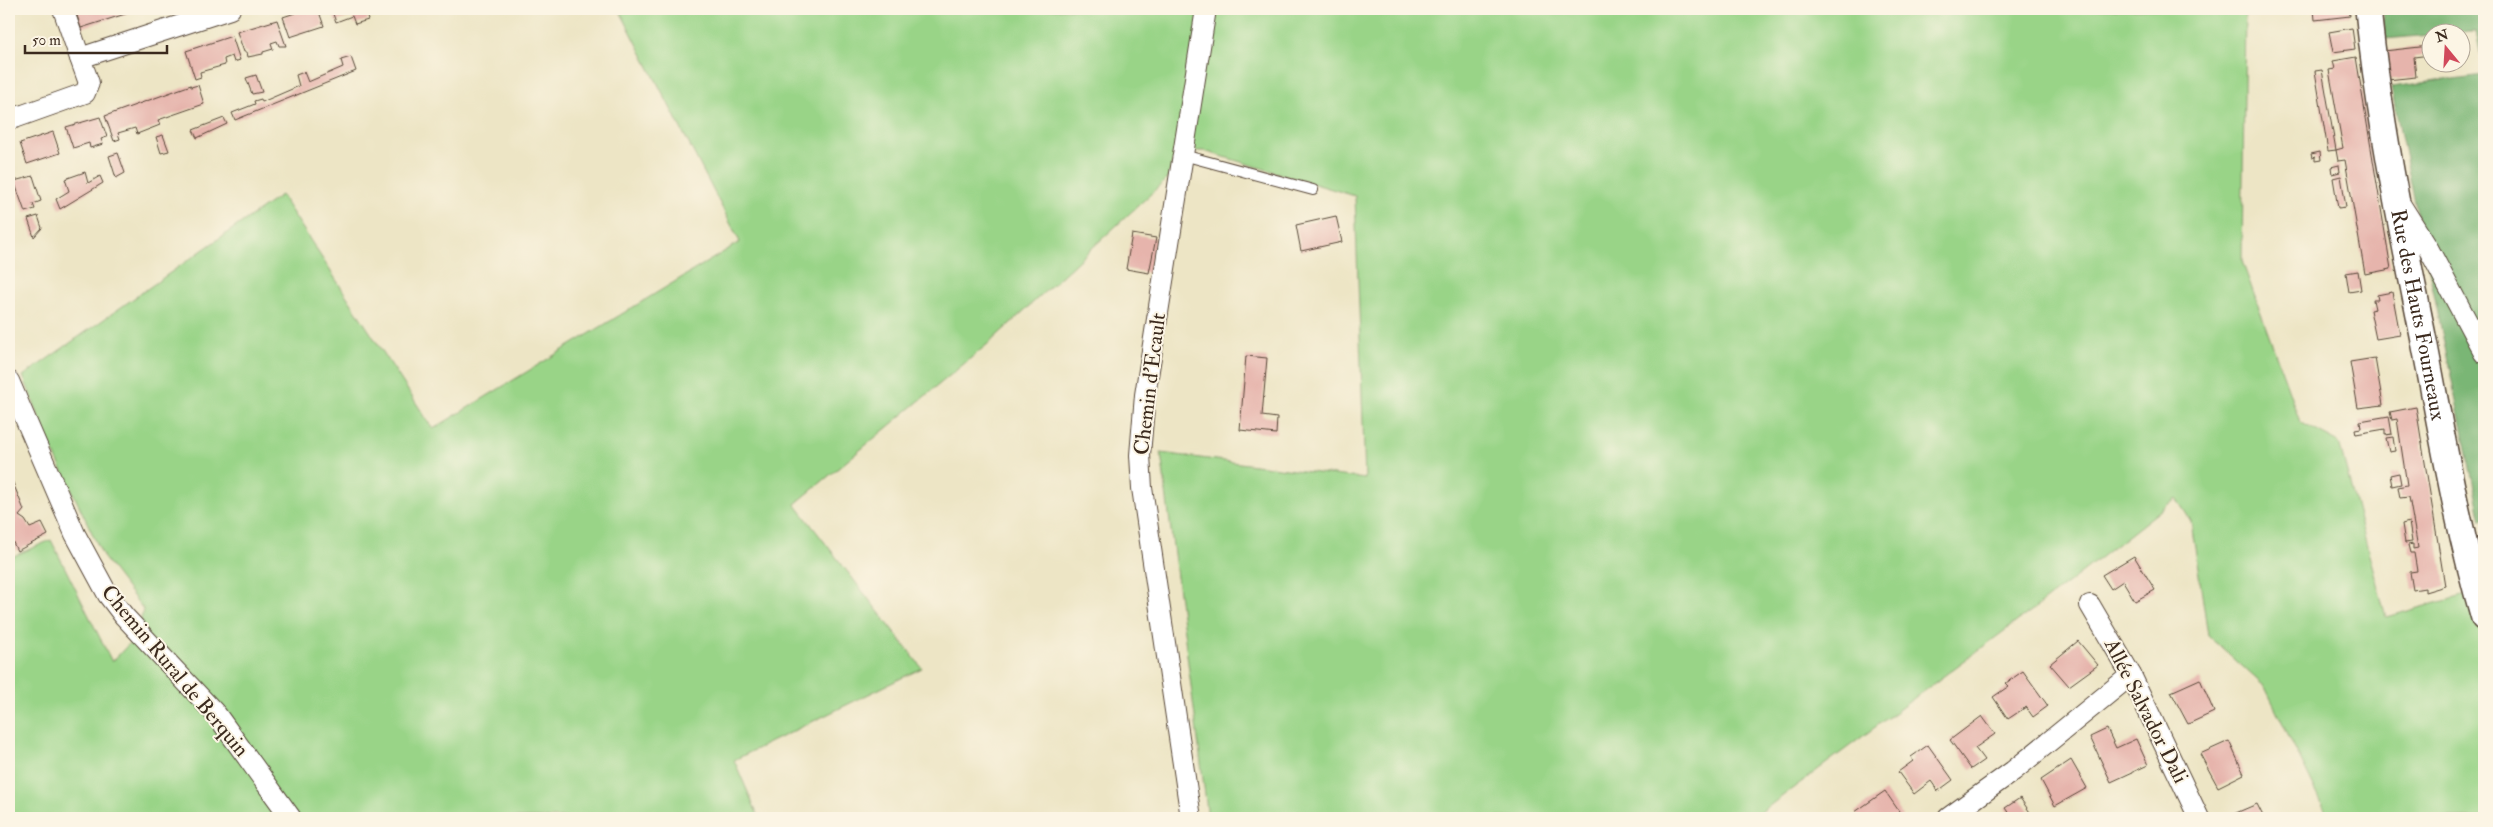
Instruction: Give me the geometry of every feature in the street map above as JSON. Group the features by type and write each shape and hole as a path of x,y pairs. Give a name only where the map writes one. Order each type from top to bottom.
{"street":[{"path":"9,120 85,92 89,82 63,9"},
{"path":"80,58 230,9"},
{"name":"Chemin d'Ecault","path":"1191,818 1142,488 1140,455 1145,395 1206,9"},
{"name":"Rue des Hauts Fourneaux","path":"2368,9 2375,73 2397,198 2456,504 2484,618"},
{"path":"2397,198 2428,248 2484,353"},
{"name":"Chemin Rural de Berquin","path":"9,382 67,518 92,568 115,606 216,714 291,818"},
{"name":"Allée Salvador Dali","path":"2090,605 2131,675 2199,818"},
{"path":"1948,818 2013,771 2131,675"}],"lane":[{"path":"1183,154 1313,190"}],"green space":[{"path":"627,9 2245,9 2242,261 2300,422 2339,443 2386,617 2484,590 2484,818 2329,818 2265,687 2208,635 2191,521 2176,498 2062,588 1753,818 1208,818 1161,453 1365,479 1355,196 1204,151 1176,151 1167,179 989,343 795,504 922,668 734,760 759,818 9,818 9,558 51,540 112,662 138,634 143,609 104,558 52,449 23,376 281,195 433,429 740,242 621,13"},
{"path":"2484,9 2484,73 2476,31 2470,31 2470,22 2420,22 2420,36 2385,39 2383,10"},
{"path":"2484,75 2484,520 2481,521 2391,87"}],"building":[{"path":"75,9 141,9 81,28"},
{"path":"307,9 318,9 324,26 290,37 283,17"},
{"path":"331,9 369,9 371,16 367,17 368,20 355,24 352,16 336,22"},
{"path":"2314,9 2349,9 2350,16 2315,20"},
{"path":"277,20 286,46 279,46 277,41 271,43 273,49 263,52 263,54 248,57 247,52 244,52 237,32"},
{"path":"2352,28 2355,49 2333,52 2329,32"},
{"path":"232,36 240,60 234,62 232,56 224,59 225,65 200,72 201,77 195,79 186,51"},
{"path":"2420,47 2420,56 2414,57 2416,77 2387,80 2384,51"},
{"path":"351,57 356,71 235,120 232,113 255,104 254,101 261,99 262,102 299,86 296,75 304,72 308,82 343,67 341,60"},
{"path":"2356,57 2391,269 2365,274 2345,160 2338,161 2336,150 2343,148 2329,70 2335,69 2333,61"},
{"path":"2322,70 2336,150 2328,151 2315,71"},
{"path":"256,75 262,92 252,94 246,78"},
{"path":"191,85 191,87 198,85 204,104 158,120 160,125 137,134 135,128 118,133 120,139 114,141 105,116"},
{"path":"100,117 107,137 101,139 103,144 90,148 89,143 73,148 66,127"},
{"path":"224,118 227,124 197,138 193,130"},
{"path":"53,132 60,153 27,164 20,143"},
{"path":"163,135 169,151 161,153 156,137"},
{"path":"2320,152 2321,160 2315,161 2315,157 2312,158 2311,154"},
{"path":"9,153 14,168 14,178 9,180"},
{"path":"118,153 125,173 116,178 109,156"},
{"path":"2339,165 2340,172 2332,174 2331,167"},
{"path":"85,172 88,183 100,176 103,183 60,209 56,199 69,191 65,179"},
{"path":"33,176 41,201 33,204 35,209 25,212 14,181"},
{"path":"2341,176 2346,207 2338,208 2333,178"},
{"path":"38,216 42,228 34,237 28,219"},
{"path":"1336,216 1342,242 1301,251 1296,225"},
{"path":"1132,234 1156,238 1149,273 1126,269"},
{"path":"2358,271 2361,290 2349,292 2346,273"},
{"path":"2392,292 2400,335 2376,339 2370,310 2375,309 2373,300 2378,300 2377,295"},
{"path":"1246,356 1267,358 1262,416 1277,418 1276,434 1240,430"},
{"path":"2375,358 2383,405 2358,408 2350,362"},
{"path":"2416,407 2445,586 2425,592 2425,588 2413,590 2410,572 2417,571 2414,553 2410,553 2408,545 2413,544 2413,549 2418,548 2409,497 2400,498 2398,487 2407,485 2397,419 2392,420 2390,412"},
{"path":"2389,416 2392,434 2385,435 2385,429 2356,434 2355,429 2361,428 2360,421"},
{"path":"2393,437 2395,451 2389,452 2386,438"},
{"path":"9,473 24,510 19,516 25,520 30,528 42,523 48,535 17,551 9,534"},
{"path":"2399,473 2401,484 2392,486 2390,475"},
{"path":"2409,522 2412,542 2405,543 2402,524"},
{"path":"2134,556 2155,590 2135,601 2123,581 2111,589 2102,575"},
{"path":"2078,641 2098,665 2069,686 2050,664"},
{"path":"2023,671 2048,706 2033,717 2026,707 2008,719 1993,697 2009,686 2006,683"},
{"path":"2200,679 2214,712 2188,724 2171,692"},
{"path":"1982,716 1995,734 1975,748 1984,760 1971,769 1950,740"},
{"path":"2107,729 2116,748 2136,739 2148,765 2111,782 2090,737"},
{"path":"2229,741 2244,774 2218,787 2200,754"},
{"path":"1928,745 1953,780 1938,791 1931,781 1914,794 1898,772 1913,761 1911,757"},
{"path":"2071,760 2087,788 2055,806 2041,780"},
{"path":"1885,791 1903,817 1860,818 1855,812"},
{"path":"2020,798 2034,818 2012,818 2005,808"},
{"path":"2257,804 2264,818 2229,818 2229,816"}]}
